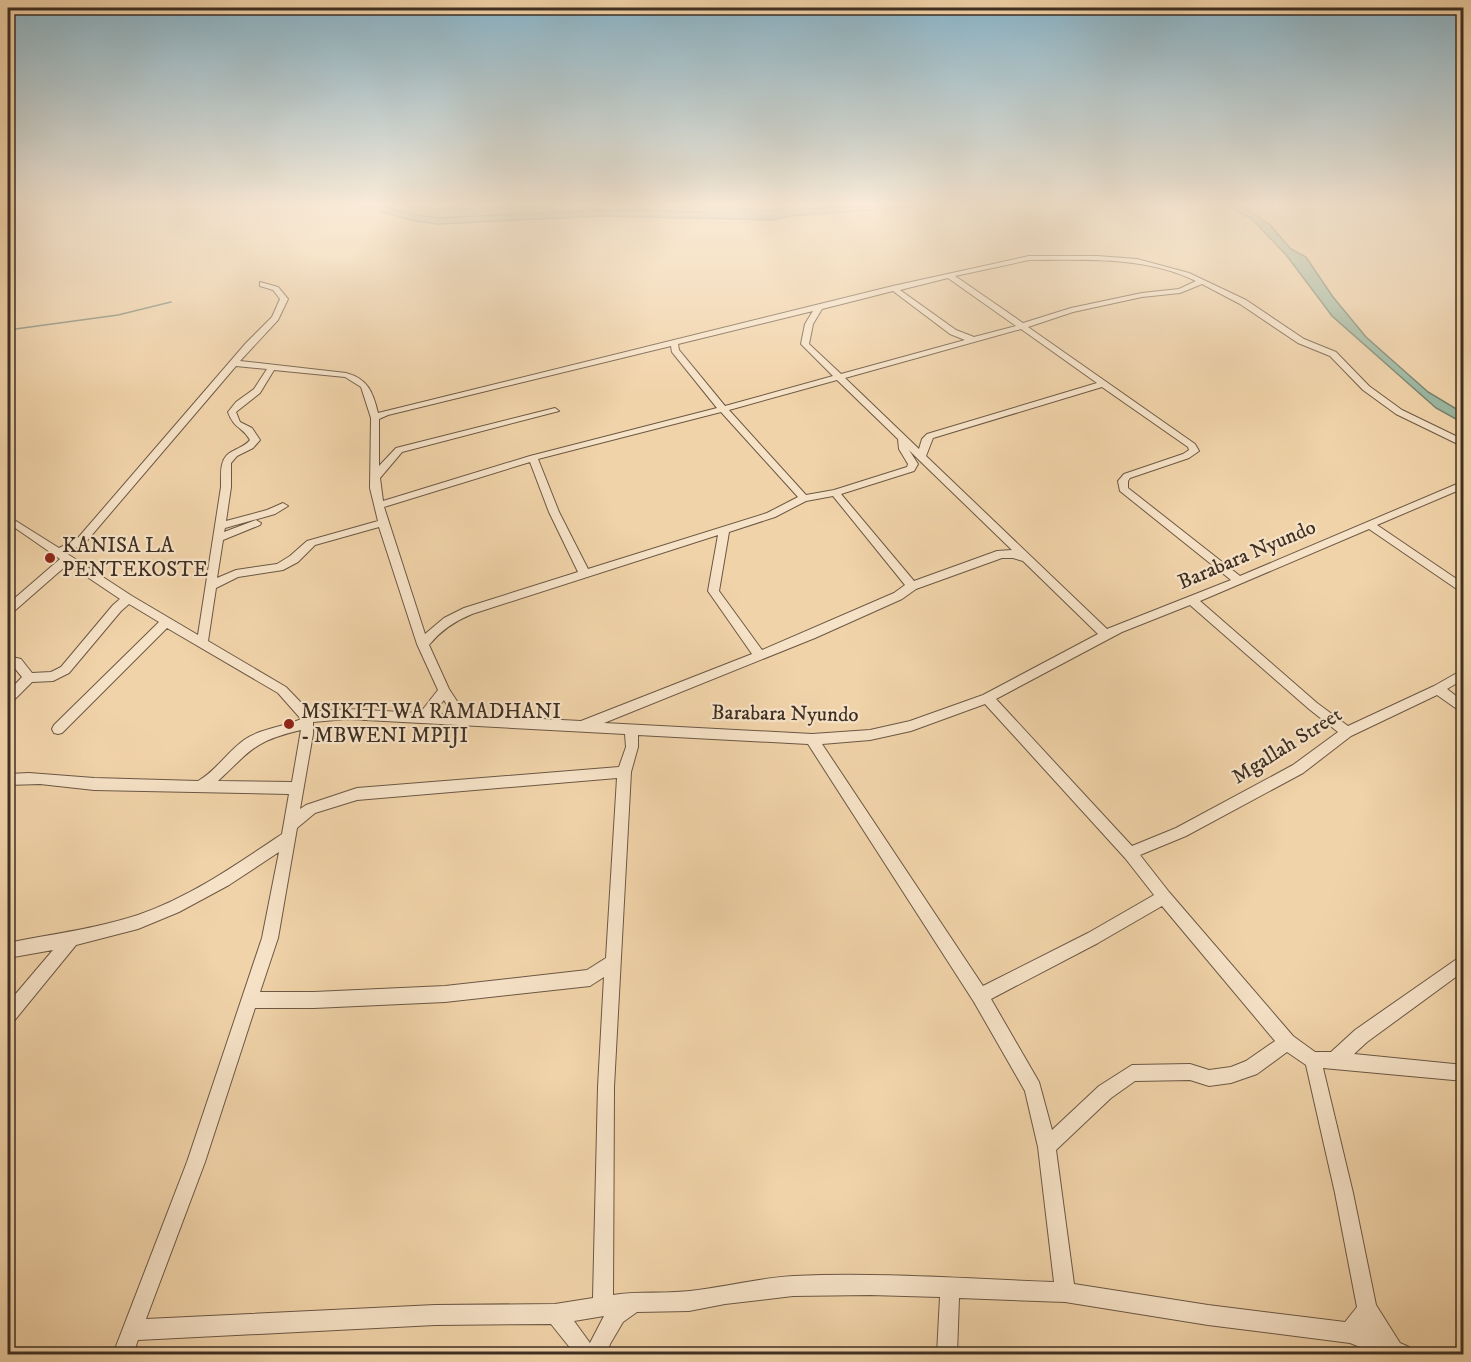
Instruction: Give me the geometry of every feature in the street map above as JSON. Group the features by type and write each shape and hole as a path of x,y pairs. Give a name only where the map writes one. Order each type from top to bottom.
{"street":[{"path":"375,418 412,406 986,267"},
{"path":"1159,267 1203,281 1243,302 1301,342 1338,358 1365,388 1399,412 1464,444"},
{"path":"949,275 1195,449 1193,453 1186,456 1127,476 1123,481 1123,489 1239,581"},
{"path":"381,505 533,458 723,409 839,375 1023,326 1073,309 1142,295 1180,291 1203,281"},
{"path":"8,610 81,541 280,311 284,299 282,294 272,286 263,284"},
{"path":"893,288 953,332 972,339"},
{"path":"820,306 809,324 805,344 1106,635"},
{"path":"674,342 675,350 723,409 804,498"},
{"path":"234,363 346,375 357,378 367,388 375,418 375,488 381,505 383,523 423,644 444,691 462,719"},
{"path":"202,643 219,538 227,461 230,455 247,448 255,440 249,430 236,423 232,412 257,391 272,367"},
{"path":"921,457 930,436 1102,384"},
{"path":"375,477 399,450 555,411"},
{"path":"423,644 447,619 771,515 804,498 835,493 911,469 912,460 904,449 902,439"},
{"path":"533,458 554,512 585,574"},
{"name":"Barabara Nyundo","path":"198,787 209,782 249,742 307,720 346,714 812,739 870,735 911,726 987,698 1106,635 1239,581 1464,484"},
{"path":"835,493 912,586"},
{"path":"220,526 271,512 283,506"},
{"path":"219,538 261,521 271,512"},
{"path":"8,519 128,599 282,690 307,720 270,938 196,1162 123,1354"},
{"path":"212,585 236,574 279,567 294,559 311,543 383,523"},
{"path":"1370,525 1464,590"},
{"path":"724,530 713,591 759,656"},
{"path":"584,726 811,635 898,596 912,586 1001,554 1014,554 1029,559"},
{"path":"8,699 29,678 53,676 65,669 117,608 128,599"},
{"path":"1191,599 1313,706 1347,732"},
{"path":"58,729 167,621"},
{"path":"8,660 17,662 29,678"},
{"name":"Mgallah Street","path":"1130,853 1181,832 1298,769 1347,732 1437,689 1464,673"},
{"path":"1437,689 1464,709"},
{"path":"422,719 444,691"},
{"path":"987,698 1130,853 1164,897 1287,1042 1313,1060 1334,1060 1464,1073"},
{"path":"603,1306 606,1087 624,772 632,747 631,729"},
{"path":"812,739 980,996 1033,1088 1047,1147 1065,1293"},
{"path":"8,950 72,939 162,912 242,869 289,831 311,809 357,794 624,772"},
{"path":"8,779 23,777 81,783 296,788"},
{"path":"980,996 1093,938 1164,897"},
{"path":"8,1015 72,939"},
{"path":"251,1000 314,1000 445,994 591,978 614,961"},
{"path":"1334,1060 1361,1036 1464,961"},
{"path":"591,978 613,990"},
{"path":"1047,1147 1105,1092 1132,1073 1190,1072 1209,1078 1231,1075 1251,1068 1287,1042"},
{"path":"1313,1060 1344,1193 1367,1309 1397,1352"},
{"path":"132,1330 423,1315 555,1314 634,1302 689,1301 725,1294 793,1287 870,1285 1065,1293 1208,1315 1350,1333 1397,1352"},
{"path":"947,1354 950,1289"},
{"path":"597,1354 616,1315 634,1302"},
{"path":"1350,1333 1367,1309"},
{"path":"555,1314 586,1354"}],"water":[{"path":"1295,267 1312,267 1333,297 1366,337 1428,392 1463,413 1463,423 1436,408 1332,316"}],"waterway":[{"path":"8,330 118,315 171,302"}],"place":[{"name":"KANISA LA PENTEKOSTE","path":"50,558"},
{"name":"MSIKITI WA RAMADHANI - MBWENI MPIJI","path":"289,724"}]}
